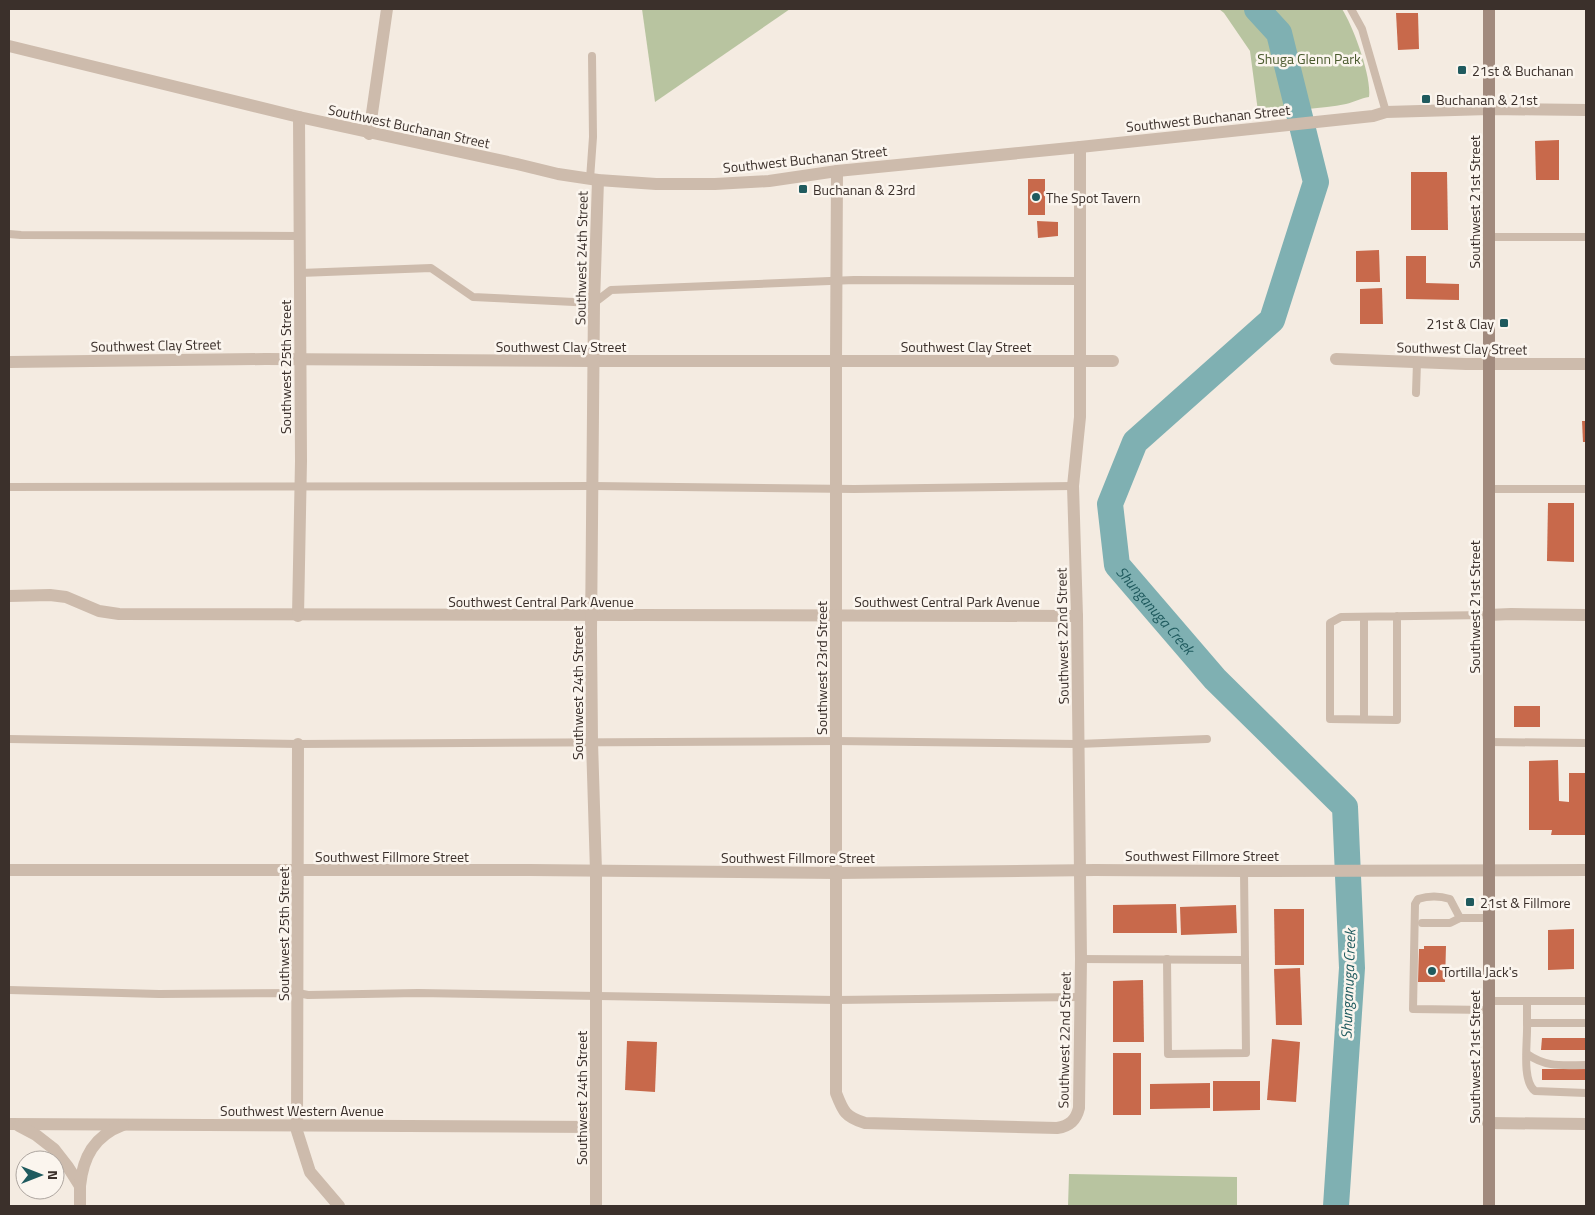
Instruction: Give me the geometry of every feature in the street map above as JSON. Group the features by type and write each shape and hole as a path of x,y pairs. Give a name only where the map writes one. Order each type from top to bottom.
{"main road":[{"name":"Southwest 21st Street","path":"1489,9 1489,1206"}],"street":[{"path":"370,134 387,9"},
{"name":"Southwest Buchanan Street","path":"10,50 370,134 558,174 656,184 715,184 769,181 837,171 1356,118 1386,112 1489,109 1586,110"},
{"name":"Southwest 25th Street","path":"298,616 300,485 299,117"},
{"name":"Southwest 22nd Street","path":"893,1124 1058,1128 1065,1127 1072,1122 1077,1116 1079,1108 1081,959 1078,616 1072,486 1080,417 1080,147"},
{"name":"Southwest 23rd Street","path":"837,171 836,1093 843,1110 854,1120 864,1123 893,1124"},
{"name":"Southwest 24th Street","path":"594,179 592,742 596,871 596,1206"},
{"name":"Southwest Clay Street","path":"1336,359 1489,364 1586,364"},
{"name":"Southwest Clay Street","path":"9,362 300,360 1113,361"},
{"name":"Southwest Central Park Avenue","path":"9,596 50,595 66,597 99,611 119,614 298,616 1078,616"},
{"path":"1488,615 1586,615"},
{"name":"Southwest 25th Street","path":"298,744 297,1125 299,1140 310,1172 339,1206"},
{"name":"Southwest Fillmore Street","path":"9,870 837,873 1079,870 1586,870"},
{"path":"1488,1123 1586,1124"},
{"path":"12,1124 36,1135 54,1149 80,1186"},
{"name":"Southwest Western Avenue","path":"12,1124 596,1127"},
{"path":"80,1206 82,1171 92,1147 102,1136 125,1124"}],"lane":[{"path":"1352,9 1362,29 1386,112"},
{"path":"592,56 594,179"},
{"path":"9,234 300,236"},
{"path":"1489,237 1586,237"},
{"path":"300,273 431,268 473,297 594,303 611,290 836,280 1081,282"},
{"path":"1416,394 1417,362"},
{"path":"9,487 300,485 837,488 1072,486"},
{"path":"1489,489 1586,489"},
{"path":"1397,616 1397,720 1330,719 1330,623 1341,617 1364,617 1397,616 1488,615"},
{"path":"1364,617 1364,720"},
{"path":"9,739 298,744 836,741 1078,744 1207,739"},
{"path":"1489,742 1586,744"},
{"path":"1167,959 1168,1054 1246,1053 1244,871"},
{"path":"1460,918 1450,899 1444,897 1424,897 1418,899 1415,904 1414,1009 1527,1001 1586,1001"},
{"path":"1422,923 1450,923 1460,918 1489,918"},
{"path":"1081,959 1246,960"},
{"path":"9,990 159,994 298,993 308,995 418,993 836,1000 1080,997"},
{"path":"1527,1001 1527,1077 1529,1088 1535,1091 1586,1093"},
{"path":"1527,1023 1586,1023"},
{"path":"1527,1054 1538,1062 1549,1065 1586,1065"}],"green space":[{"path":"642,9 790,9 655,102"},
{"name":"Shuga Glenn Park","path":"1219,9 1342,9 1365,65 1369,97 1346,104 1291,111 1259,119 1250,51 1224,13"},
{"path":"1069,1174 1237,1177 1237,1206 1068,1206"}],"building":[{"path":"1396,13 1418,13 1419,49 1398,50"},
{"path":"1559,140 1559,180 1536,180 1535,141"},
{"path":"1411,172 1447,172 1448,230 1411,230"},
{"name":"The Spot Tavern","path":"1028,179 1045,179 1045,215 1028,215"},
{"path":"1037,221 1058,222 1058,236 1038,238"},
{"path":"1379,250 1380,282 1356,282 1356,251"},
{"path":"1406,256 1426,256 1426,283 1459,284 1459,300 1406,299"},
{"path":"1382,288 1383,324 1360,324 1360,289"},
{"path":"1582,421 1586,421 1586,442 1583,442"},
{"path":"1548,503 1574,503 1574,562 1547,561"},
{"path":"1514,706 1540,706 1540,727 1514,727"},
{"path":"1558,760 1559,801 1569,802 1569,773 1586,773 1586,835 1551,835 1552,830 1529,830 1529,761"},
{"path":"1176,904 1177,933 1113,933 1113,905"},
{"path":"1236,905 1237,933 1181,935 1180,907"},
{"path":"1274,909 1304,909 1304,965 1275,965"},
{"path":"1574,929 1574,969 1548,970 1548,930"},
{"name":"Tortilla Jack's","path":"1424,946 1446,946 1445,982 1418,982 1419,949 1424,949"},
{"path":"1300,968 1302,1025 1276,1025 1274,969"},
{"path":"1143,980 1144,1042 1113,1042 1113,981"},
{"path":"1542,1038 1586,1038 1586,1050 1541,1050"},
{"path":"1272,1039 1300,1042 1296,1102 1267,1100"},
{"path":"627,1041 657,1042 655,1092 625,1090"},
{"path":"1113,1053 1141,1053 1141,1115 1113,1115"},
{"path":"1542,1069 1586,1069 1586,1080 1542,1080"},
{"path":"1213,1081 1260,1081 1260,1110 1213,1111"},
{"path":"1210,1083 1210,1108 1150,1109 1150,1084"}],"waterway":[{"name":"Shunganuga Creek","path":"1257,9 1279,33 1316,182 1272,320 1135,442 1110,504 1117,565 1215,679 1345,807 1352,968 1336,1206"}],"place":[{"name":"21st & Buchanan","path":"1462,70"},
{"name":"Buchanan & 21st","path":"1426,99"},
{"name":"Buchanan & 23rd","path":"803,189"},
{"name":"The Spot Tavern","path":"1036,197"},
{"name":"21st & Clay","path":"1504,323"},
{"name":"21st & Fillmore","path":"1470,902"},
{"name":"Tortilla Jack's","path":"1432,971"}]}
